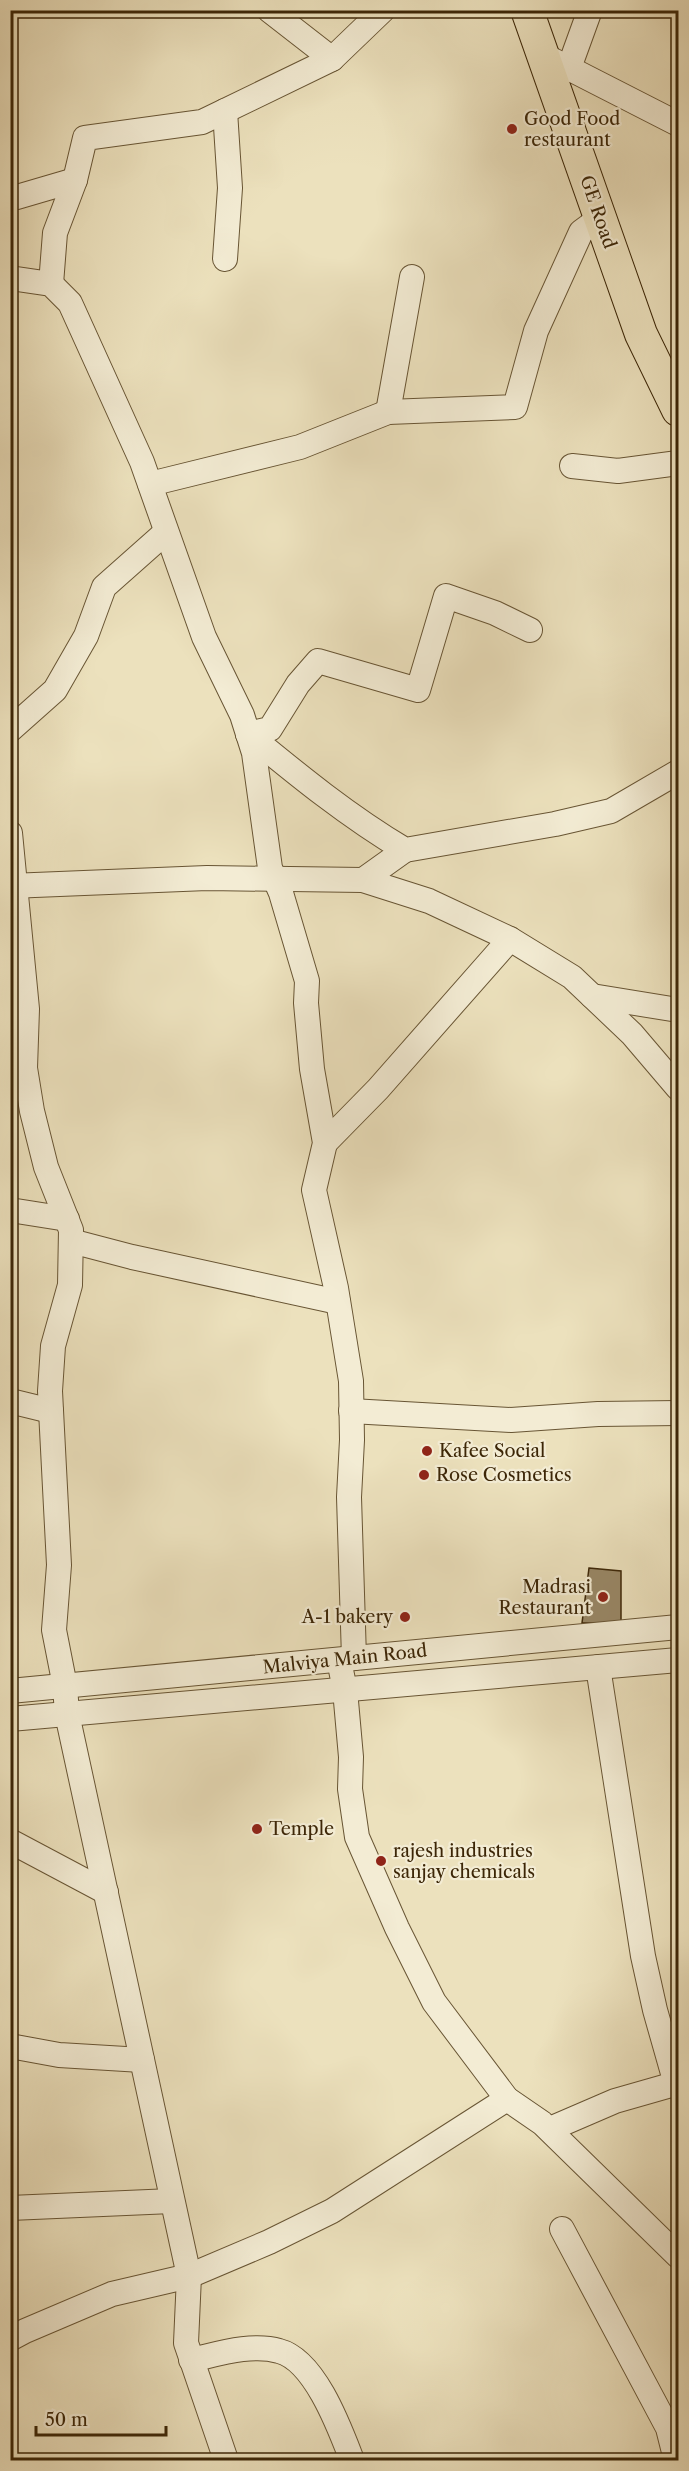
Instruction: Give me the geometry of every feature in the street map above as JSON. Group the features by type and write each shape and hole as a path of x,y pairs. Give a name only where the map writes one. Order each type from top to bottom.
{"main road":[{"name":"GE Road","path":"533,15 558,63 600,218 640,334 678,410"},
{"path":"558,63 657,333 678,376"}],"street":[{"path":"270,10 332,59"},
{"path":"51,284 55,233 75,180 85,138 202,122 332,59 383,10"},
{"path":"590,10 558,63 678,124"},
{"path":"225,111 230,188 225,259"},
{"path":"17,197 75,180"},
{"path":"150,484 300,447 388,412 515,407 536,331 581,231 600,218"},
{"path":"388,412 412,277"},
{"path":"10,278 51,284 70,303 142,462 204,637 242,715 254,753 270,868 276,880 307,981 306,1003 312,1069 325,1143 314,1190 338,1302 351,1381 345,1690 351,1757 350,1790 357,1837 397,1928 434,2002 507,2099 550,2129 678,2256"},
{"path":"572,466 618,471 678,464"},
{"path":"10,730 55,690 86,636 104,587 166,532"},
{"path":"248,734 270,729 297,684 318,661 417,690 446,596 495,613 530,630"},
{"path":"248,734 316,790 358,821 405,850"},
{"path":"363,880 405,850 555,824 610,811 678,772"},
{"path":"10,834 12,886 27,1009 25,1068 32,1111 46,1167 69,1230 70,1285 53,1346 50,1391 59,1565 54,1630 65,1686 67,1714 189,2276 186,2343 226,2460"},
{"path":"12,886 207,878 363,880 429,901 510,939 572,978 632,1034 678,1088"},
{"path":"325,1143 378,1089 510,939"},
{"path":"592,996 678,1010"},
{"path":"10,1210 69,1230 132,1257 338,1302"},
{"path":"10,1401 51,1411"},
{"path":"351,1411 512,1420 598,1414 678,1413"},
{"name":"Malviya Main Road","path":"10,1691 678,1627"},
{"name":"Malviya Main Road","path":"10,1719 678,1660"},
{"path":"550,2129 615,2101 677,2084 654,2010 643,1956 598,1667"},
{"path":"10,1841 106,1892"},
{"path":"10,2046 59,2055 142,2060"},
{"path":"10,2339 111,2294 189,2276 269,2242 332,2211 507,2099"},
{"path":"10,2208 172,2201"},
{"path":"562,2229 668,2428 676,2451"},
{"path":"192,2360 250,2350 281,2351 314,2378 338,2423 352,2460"}],"building":[{"name":"Madrasi Restaurant","path":"589,1568 621,1571 621,1623 582,1623"}],"place":[{"name":"Good Food restaurant","path":"512,129"},
{"name":"Kafee Social","path":"427,1451"},
{"name":"Rose Cosmetics","path":"424,1475"},
{"name":"Madrasi Restaurant","path":"603,1597"},
{"name":"A-1 bakery","path":"405,1617"},
{"name":"Temple","path":"257,1829"},
{"name":"rajesh industries sanjay chemicals","path":"381,1861"}]}
